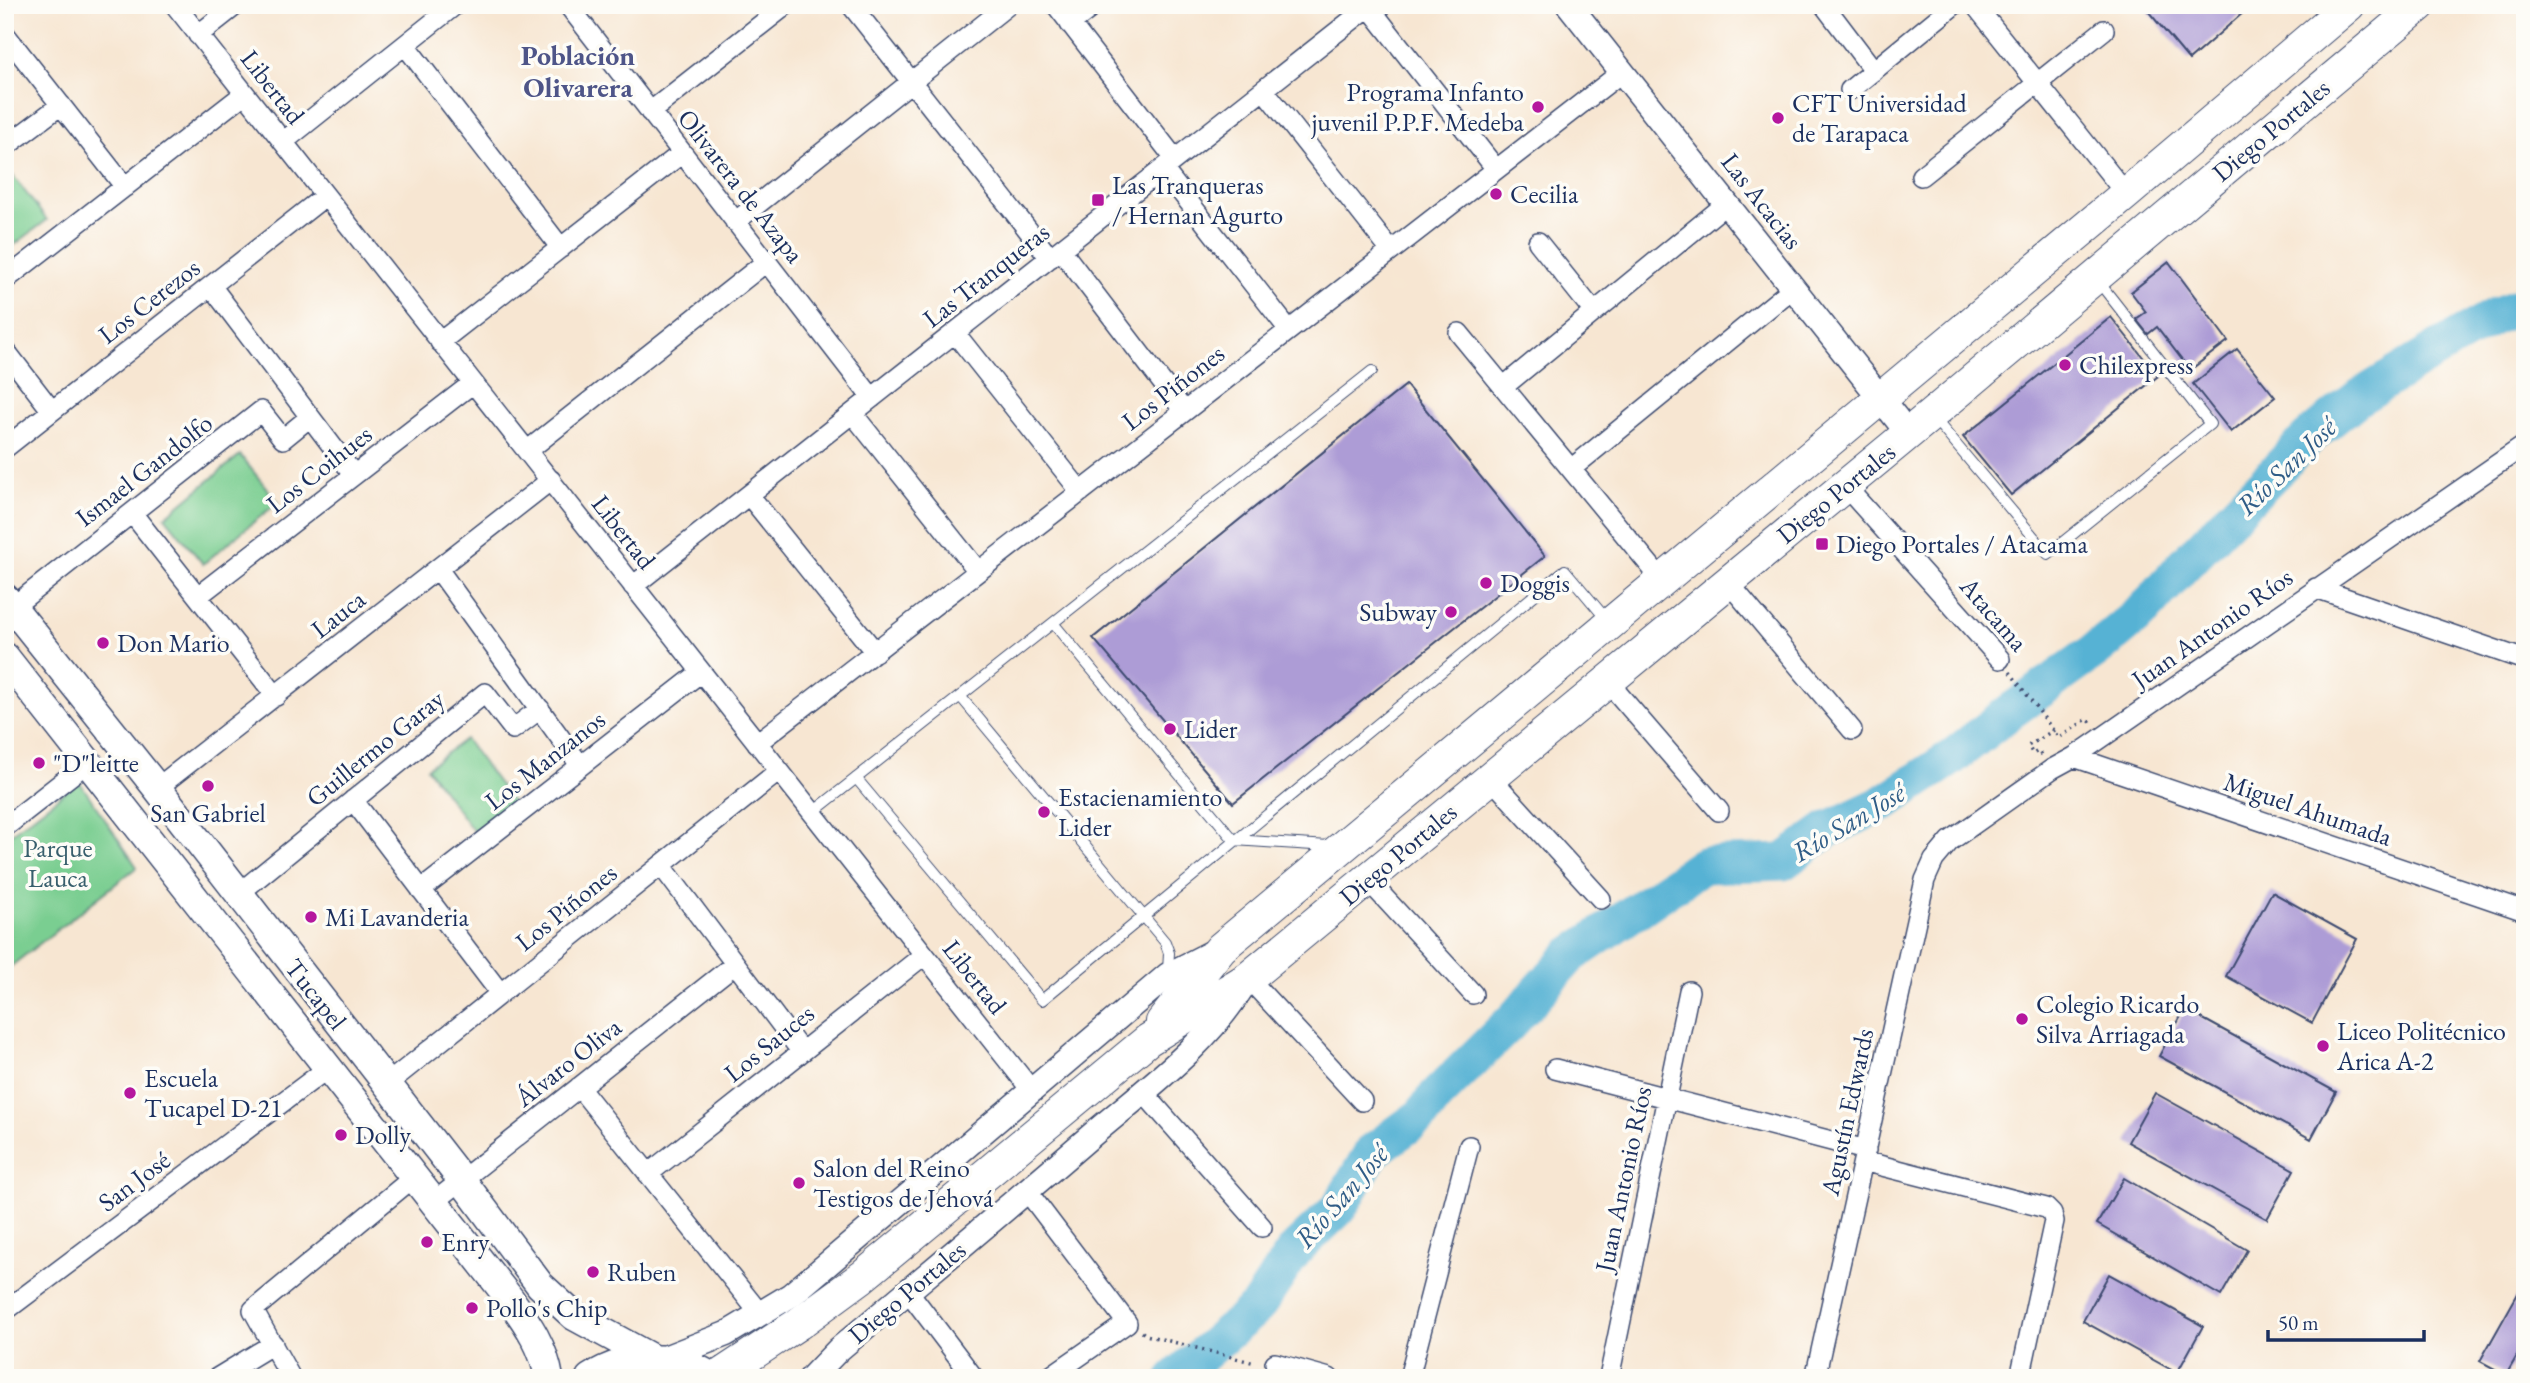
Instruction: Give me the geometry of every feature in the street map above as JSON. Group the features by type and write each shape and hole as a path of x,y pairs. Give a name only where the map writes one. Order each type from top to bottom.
{"main road":[{"name":"Diego Portales","path":"1148,1040 1221,948 2126,194 2348,5"},
{"name":"Diego Portales","path":"715,1378 798,1324 862,1277 1148,1040 1248,978 1920,424 2420,5"},
{"name":"Tucapel","path":"8,606 157,788 550,1296 591,1326 715,1378"},
{"path":"1610,623 1639,655"},
{"name":"Tucapel","path":"5,657 526,1321 543,1353 549,1378"},
{"path":"590,1378 619,1363 667,1360"}],"street":[{"name":"Libertad","path":"175,5 1032,1091"},
{"path":"198,35 236,5"},
{"path":"283,142 455,5"},
{"name":"Olivarera de Azapa","path":"568,5 872,398"},
{"path":"650,112 786,5"},
{"path":"851,5 911,82 1184,411"},
{"path":"736,222 1008,5"},
{"path":"1056,5 1289,330"},
{"path":"1070,24 1095,5"},
{"name":"Las Acacias","path":"1569,5 1880,398 1920,424"},
{"path":"1824,5 1874,71"},
{"path":"1850,90 1954,5"},
{"path":"1975,5 2126,194"},
{"path":"1370,6 1496,169"},
{"name":"Las Tranqueras","path":"633,586 1264,90 1346,13 1370,6"},
{"path":"1921,176 2104,30"},
{"path":"5,34 125,187"},
{"path":"405,45 561,248"},
{"name":"Los Piñones","path":"757,743 1622,72"},
{"path":"1264,90 1391,251"},
{"path":"5,280 244,94"},
{"path":"5,148 61,105"},
{"path":"440,342 682,153"},
{"name":"Los Cerezos","path":"5,448 325,196"},
{"path":"1503,387 1727,204"},
{"path":"1538,242 1594,312"},
{"path":"527,452 766,262"},
{"path":"211,286 354,475"},
{"path":"1571,469 1793,288"},
{"path":"955,333 1080,492"},
{"path":"1460,333 1661,580"},
{"path":"5,350 52,411"},
{"name":"Los Coihues","path":"198,596 473,383"},
{"name":"Ismael Gandolfo","path":"8,606 261,411 283,439 310,417"},
{"path":"853,414 978,571"},
{"name":"Juan Antonio Ríos","path":"1934,860 1950,841 2052,769 2074,757 2525,445"},
{"name":"Lauca","path":"157,788 551,480"},
{"name":"Atacama","path":"1844,486 2000,659"},
{"path":"750,495 875,652"},
{"path":"132,513 276,696"},
{"path":"438,569 580,765"},
{"path":"1728,582 1852,730"},
{"path":"2316,589 2525,660"},
{"name":"Los Manzanos","path":"421,890 701,672"},
{"path":"1607,681 1719,811"},
{"name":"Guillermo Garay","path":"238,894 485,693 513,729 540,709"},
{"name":"Miguel Ahumada","path":"2074,757 2525,911"},
{"path":"5,827 88,762"},
{"name":"Los Piñones","path":"387,1084 779,771"},
{"path":"1490,778 1601,899"},
{"path":"353,800 500,993"},
{"name":"Agustín Edwards","path":"1815,1378 1925,880 1934,860"},
{"path":"661,865 801,1051"},
{"path":"1367,879 1473,994"},
{"name":"Diego Portales","path":"667,1360 726,1334 791,1295 1168,975 1221,948"},
{"name":"Los Sauces","path":"648,1174 924,955"},
{"name":"Álvaro Oliva","path":"434,1202 735,964"},
{"path":"1248,978 1362,1101"},
{"name":"Diego Portales","path":"811,1378 838,1350 1143,1092 1219,1021 1248,978"},
{"name":"Juan Antonio Ríos","path":"1609,1378 1689,991"},
{"name":"San José","path":"5,1311 328,1068"},
{"path":"1555,1069 1667,1098 2046,1208 2054,1221 2020,1378"},
{"path":"579,1087 761,1315"},
{"path":"1143,1092 1262,1227"},
{"path":"1409,1378 1469,1146"},
{"path":"291,1378 253,1310 414,1177"},
{"path":"1027,1191 1127,1323 1048,1378"},
{"path":"908,1291 974,1378"},
{"path":"217,1378 273,1344"},
{"path":"1275,1363 1329,1378"}],"lane":[{"path":"1920,424 2048,554 2210,424 2095,278"},
{"path":"812,813 1372,371"},
{"path":"856,778 1042,1000 1565,570 1610,623"},
{"path":"1054,623 1234,840 1344,846"},
{"path":"960,696 1165,942 1169,953 1168,975"}],"path":[{"name":"Atacama","path":"2000,659 2054,730 2028,747 2033,754 2038,751 2052,769"},
{"path":"1146,1335 1248,1362 1275,1363"}],"green space":[{"path":"13,176 47,220 5,252 5,182"},
{"path":"240,455 278,502 203,564 165,517"},
{"path":"465,739 513,803 474,832 427,768"},
{"name":"Parque Lauca","path":"79,781 137,867 5,971 5,838"}],"building":[{"path":"2143,5 2252,5 2189,60"},
{"path":"2169,262 2228,341 2190,370 2157,327 2148,334 2136,319 2146,312 2131,292"},
{"path":"2111,317 2158,376 2011,495 1963,437"},
{"path":"2237,349 2275,397 2231,432 2193,384"},
{"path":"1406,385 1545,556 1233,803 1093,638"},
{"path":"2272,892 2357,939 2312,1023 2226,976"},
{"path":"2185,1009 2336,1092 2311,1139 2159,1056"},
{"path":"2155,1093 2294,1170 2267,1219 2128,1142"},
{"path":"2124,1178 2247,1250 2221,1296 2097,1224"},
{"path":"2109,1274 2203,1326 2177,1373 2083,1321"},
{"path":"2525,1281 2525,1342 2506,1375 2480,1361"}],"waterway":[{"name":"Río San José","path":"1175,1378 1257,1307 1294,1251 1339,1208 1372,1152 1421,1116 1436,1096 1513,1020 1570,956 1703,865 1783,862 1827,830 1882,804 1951,758 2095,651 2143,611 2183,566 2308,438 2358,398 2497,315 2525,305"}],"place":[{"name":"Programa Infanto juvenil P.P.F. Medeba","path":"1538,107"},
{"name":"CFT Universidad de Tarapaca","path":"1778,118"},
{"name":"Cecilia","path":"1496,194"},
{"name":"Las Tranqueras / Hernan Agurto","path":"1098,200"},
{"name":"Chilexpress","path":"2065,365"},
{"name":"Diego Portales / Atacama","path":"1822,544"},
{"name":"Doggis","path":"1486,583"},
{"name":"Subway","path":"1451,612"},
{"name":"Don Mario","path":"103,643"},
{"name":"Lider","path":"1170,729"},
{"name":"\"D\"leitte","path":"39,763"},
{"name":"San Gabriel","path":"208,786"},
{"name":"Estacienamiento Lider","path":"1044,812"},
{"name":"Mi Lavanderia","path":"311,917"},
{"name":"Colegio Ricardo Silva Arriagada","path":"2022,1019"},
{"name":"Liceo Politécnico Arica A-2","path":"2323,1046"},
{"name":"Escuela Tucapel D-21","path":"130,1093"},
{"name":"Dolly","path":"341,1135"},
{"name":"Salon del Reino Testigos de Jehová","path":"799,1183"},
{"name":"Enry","path":"427,1242"},
{"name":"Ruben","path":"593,1272"},
{"name":"Pollo's Chip","path":"472,1308"}],"district":[{"name":"Población Olivarera","path":"578,71"}]}
